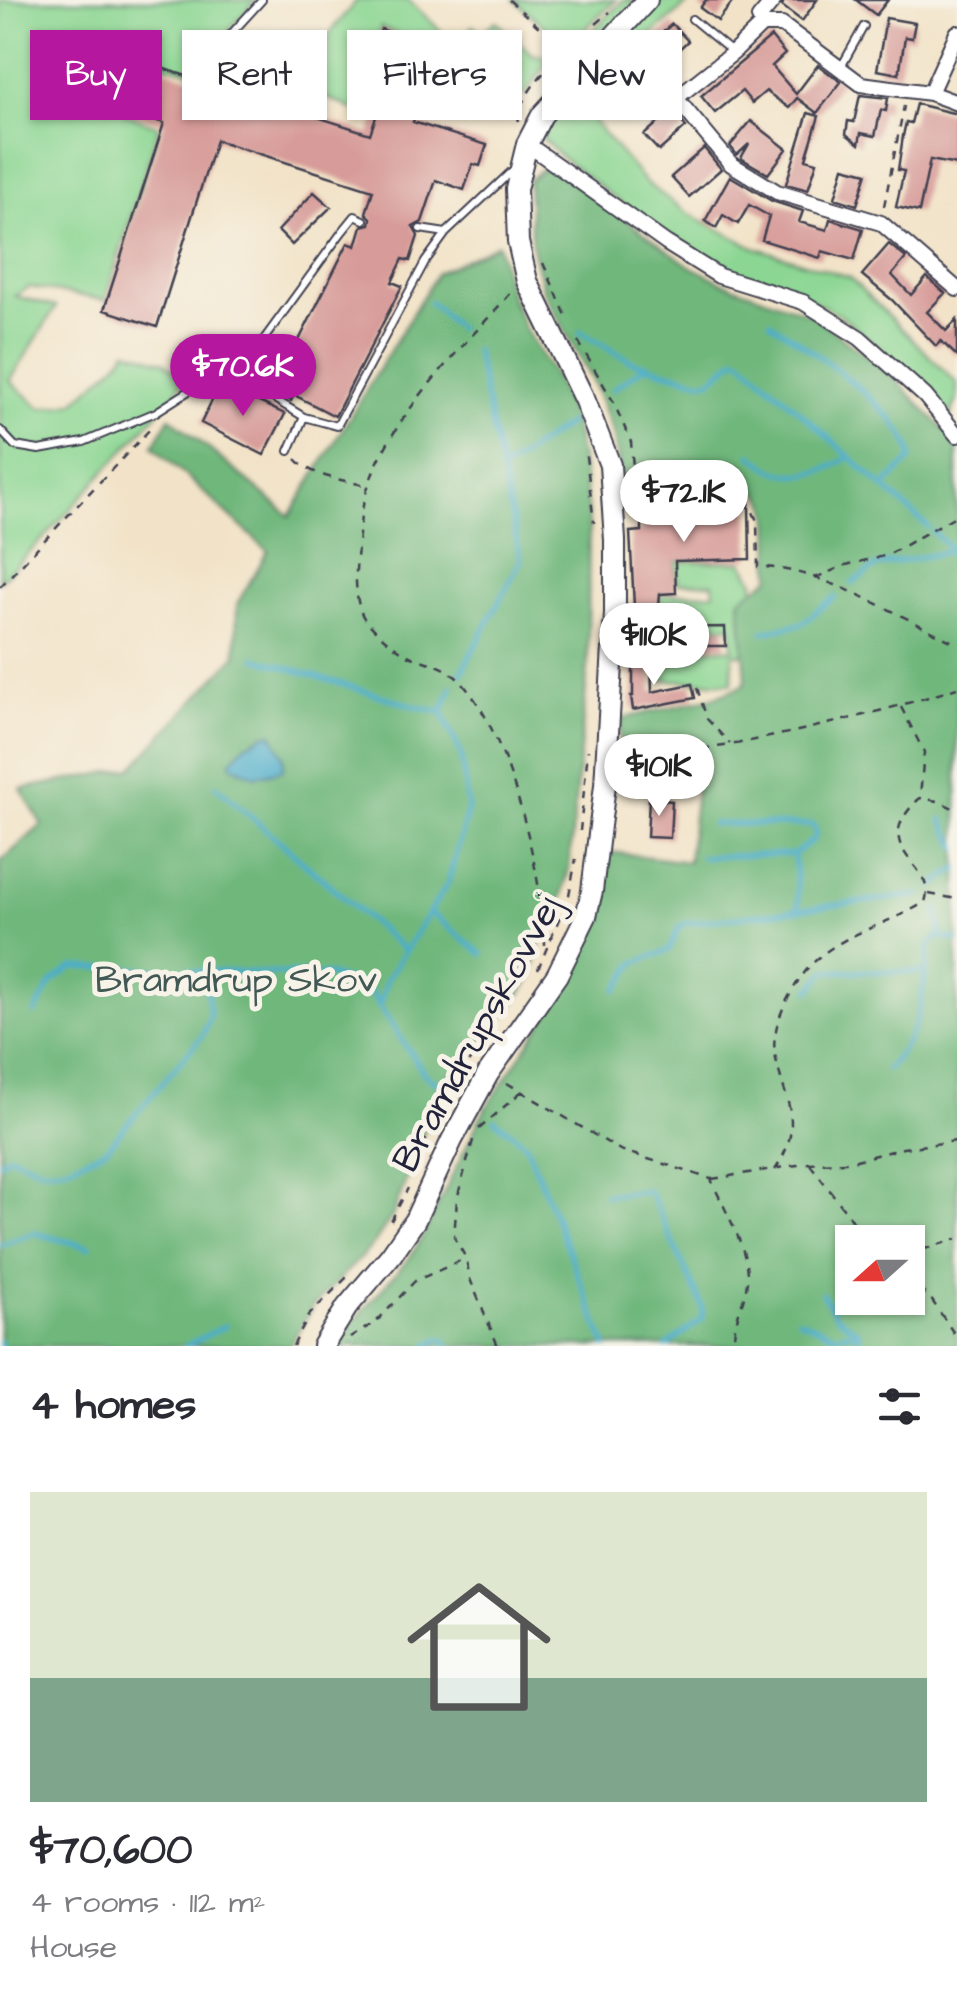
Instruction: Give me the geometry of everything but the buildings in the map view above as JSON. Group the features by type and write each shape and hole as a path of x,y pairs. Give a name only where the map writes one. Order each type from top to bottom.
{"street":[{"name":"Bramdrupskovvej","path":"619,30 647,0"},
{"path":"762,24 759,18 774,0"},
{"path":"957,103 930,93 861,84 782,24 762,24 733,53 676,98 731,164 777,192 881,222 957,290"},
{"path":"930,93 957,33"},
{"name":"Bramdrupskovvej","path":"332,1344 347,1307 414,1220 488,1074 557,974 586,916 600,845 615,612 610,465 527,281 515,215 524,154 542,115"},
{"path":"524,154 719,276 804,302 860,338 926,396 957,434"}],"lane":[{"path":"235,30 262,0"},
{"path":"692,19 733,53"},
{"path":"840,68 864,26"},
{"path":"226,369 304,417 337,426 424,262 524,154"},
{"path":"0,430 15,446 39,450 62,447 84,442 177,400 259,346 355,216 364,220"},
{"path":"420,228 446,234"},
{"path":"289,451 304,417"}],"path":[{"path":"509,0 543,30"},
{"path":"589,30 615,7"},
{"path":"524,154 517,114 523,100 542,78"},
{"path":"881,222 907,91"},
{"path":"539,252 569,324"},
{"path":"527,281 518,285 413,407 384,452 368,486 360,517 356,572 363,616 404,653 447,670 472,696 489,724 512,782 532,854 544,918 545,948 569,895 578,851"},
{"path":"576,337 614,401 631,442 634,493"},
{"path":"0,587 177,400"},
{"path":"289,451 300,465 368,486"},
{"path":"586,452 595,529"},
{"path":"611,493 745,494 757,522 758,567 838,586 957,644"},
{"path":"814,579 846,565 888,555 957,515"},
{"path":"697,688 707,718 731,745"},
{"path":"604,785 625,766 650,754 731,745 901,706 957,688"},
{"path":"775,1170 789,1149 791,1108 774,1040 778,1022 795,988 810,966 831,948 926,902 928,894 922,879 904,855 897,836 909,809 920,798 924,752 901,706"},
{"path":"580,831 588,752"},
{"path":"920,798 957,810"},
{"path":"928,894 957,898"},
{"path":"389,1225 413,1180 419,1156 448,1093 466,1063"},
{"path":"488,1074 523,1090 620,1150 711,1179 809,1163 848,1162 903,1148 957,1141"},
{"path":"498,1346 470,1279 466,1258 454,1237 458,1200 476,1133 523,1090"},
{"path":"809,1163 856,1225"},
{"path":"711,1179 748,1276 734,1343 719,1346"},
{"path":"925,1249 957,1239"},
{"path":"332,1344 377,1322 415,1281 466,1258"},
{"path":"308,1346 293,1344 310,1314 356,1269"},
{"path":"925,1293 957,1338"}],"green space":[{"path":"0,0 256,0 229,30 182,30 182,69 162,64 162,30 30,30 30,120 142,120 159,126 105,300 29,287 15,296 56,307 10,381 41,408 73,403 116,365 127,350 163,361 184,379 175,394 45,537 0,581"},
{"path":"357,0 408,0 440,30 347,30 347,107 327,98 330,34"},
{"path":"514,0 616,0 584,30 548,30"},
{"path":"624,0 637,0 608,30 593,30"},
{"path":"660,0 692,0 657,30 630,30"},
{"path":"496,21 506,30 486,30"},
{"path":"522,45 532,54 542,56 542,71 525,95"},
{"path":"592,120 645,182 689,214 754,247 849,277 957,383 957,400 950,416 905,369 839,314 799,294 726,271 677,246 561,157 542,138 549,122"},
{"path":"541,169 557,170 690,266 724,283 813,315 890,374 957,443 957,1346 339,1346 351,1324 410,1257 481,1116 566,987 594,916 610,852 688,862 696,789 621,770 620,719 710,698 743,686 746,680 740,599 771,577 769,512 755,489 729,477 672,469 668,484 623,487 613,433 594,385 544,292 532,248 528,181"},
{"name":"Bramdrup Skov","path":"498,244 510,294 574,422 589,521 588,667 569,868 560,904 541,938 532,977 511,1008 453,1071 436,1099 393,1215 374,1244 313,1306 290,1346 0,1346 0,862 42,825 21,789 132,768 236,655 237,604 268,551 153,446 170,417 290,516 437,273"},
{"path":"675,561 743,562 754,581 756,658 733,653 732,683 663,680 664,647 733,649 731,626 660,628 660,594 714,593 713,583 678,583"}],"water":[{"path":"272,734 284,756 283,770 256,776 233,766 230,762 245,745"}],"waterway":[{"path":"430,302 458,329"},
{"path":"770,322 854,384 895,424 907,443 911,459 885,486"},
{"path":"580,332 633,362 701,381 711,380 736,358 742,360 928,527"},
{"path":"461,673 521,560 475,350"},
{"path":"613,389 647,365"},
{"path":"501,471 569,423"},
{"path":"751,455 775,471 797,475 834,466 849,457"},
{"path":"933,532 957,555"},
{"path":"852,583 877,566 952,551"},
{"path":"763,632 801,624 835,597"},
{"path":"255,658 442,712 461,754 468,809 448,883 387,979 379,1006"},
{"path":"442,712 452,687"},
{"path":"216,786 405,951"},
{"path":"942,819 957,847"},
{"path":"712,824 813,825 813,840 794,854 799,911"},
{"path":"701,857 794,854"},
{"path":"934,885 957,869"},
{"path":"617,990 635,963 669,950 679,927 687,923 920,895"},
{"path":"937,909 941,930 938,937"},
{"path":"429,912 482,954"},
{"path":"887,1069 914,1025 930,944 938,937 957,940"},
{"path":"35,1013 52,982 73,967 329,975 367,987 425,1075 438,1083"},
{"path":"810,990 826,971 925,972"},
{"path":"0,1162 10,1155 39,1168 68,1167 106,1149 202,1036 210,1016 205,972"},
{"path":"495,1120 526,1144 606,1346"},
{"path":"605,1195 649,1191 703,1308 702,1319 667,1346"},
{"path":"0,1245 34,1233 90,1247"},
{"path":"822,1294 836,1316 858,1332 860,1346"},
{"path":"798,1319 834,1335 857,1332"},
{"path":"186,1346 225,1326"},
{"path":"427,1346 439,1339 448,1346"},
{"path":"0,1342 1,1346"}]}
